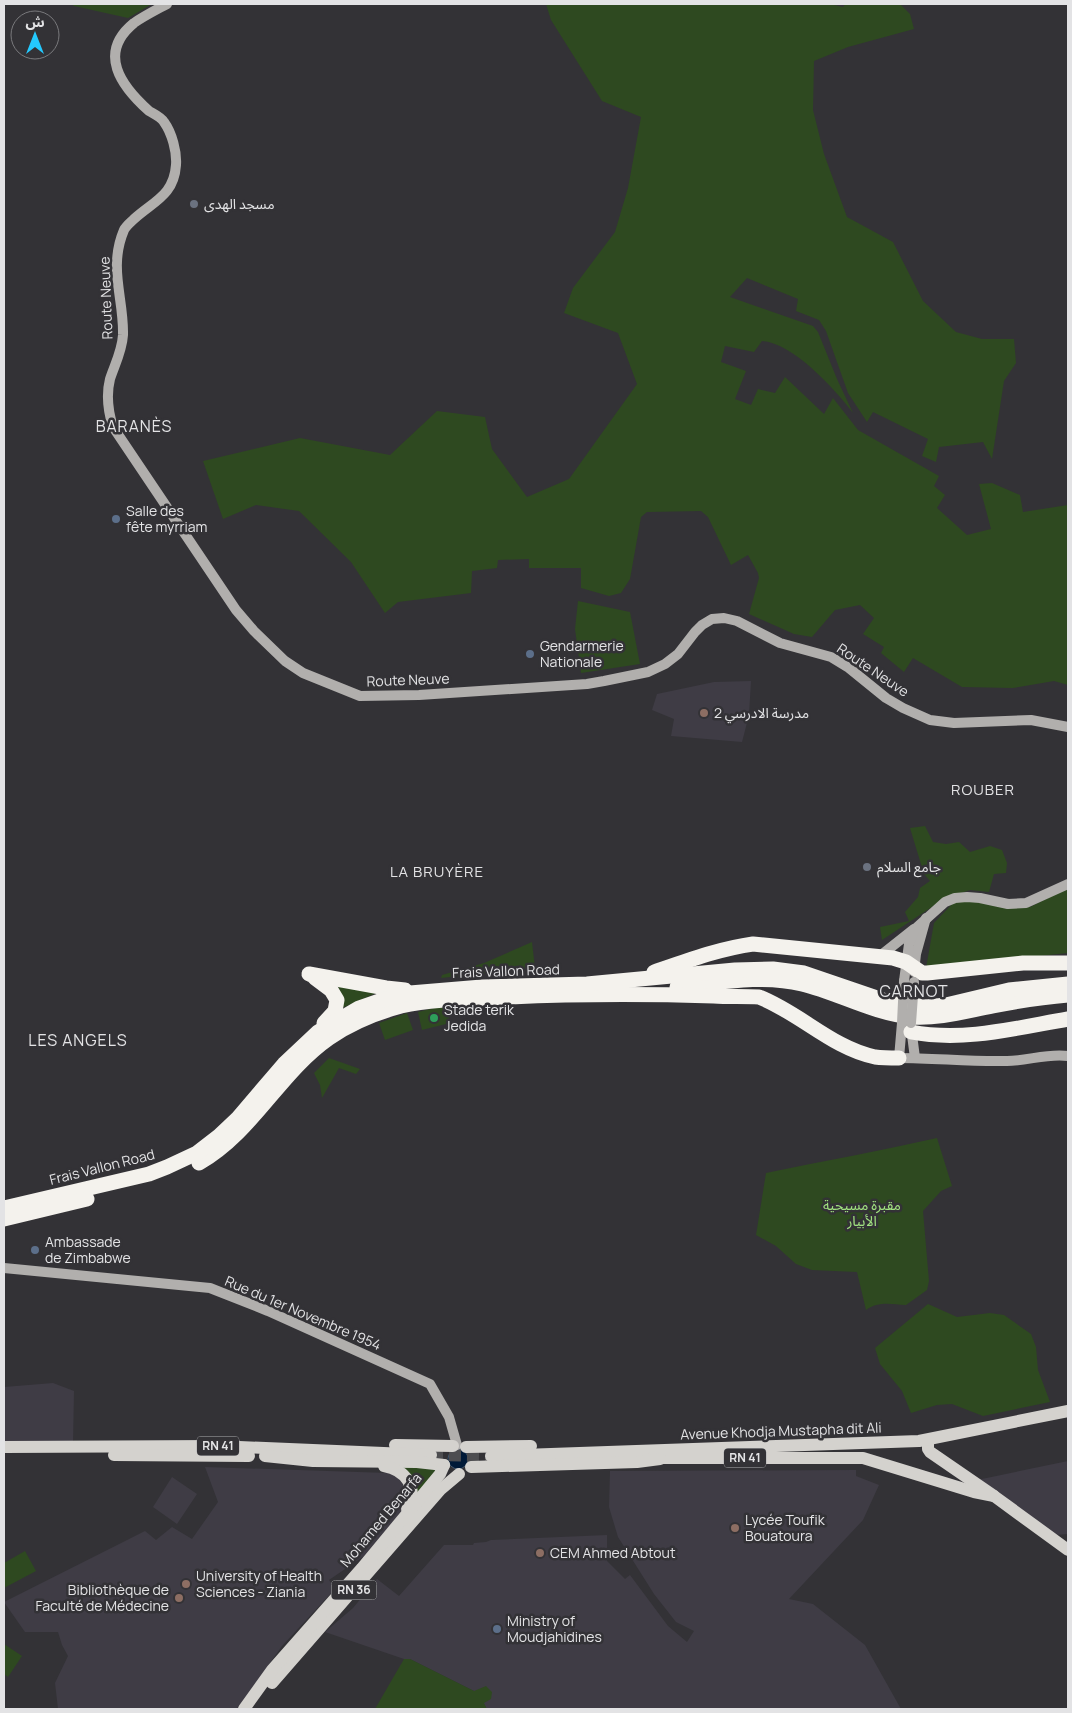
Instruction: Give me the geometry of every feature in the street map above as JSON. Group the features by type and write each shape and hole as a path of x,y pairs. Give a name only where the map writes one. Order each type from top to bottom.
{"highway":[{"path":"594,984 642,976 695,957 753,944 880,956 910,975 1022,963 1068,963"},
{"name":"Frais Vallon Road","path":"4,1208 149,1174 197,1153 237,1119 284,1064 310,1039 342,1017 370,1004 410,992 594,984 735,970 773,969 804,973 888,1002 926,1007 946,1005 1009,990 1068,984"},
{"path":"310,1039 335,1011 337,1000 331,990 309,974 386,988 439,990"},
{"name":"Frais Vallon Road","path":"4,1219 149,1184 194,1166 220,1150 239,1133 316,1048 343,1029 371,1016 409,1005 436,1001 606,994 760,979 784,980 803,984 882,1012 923,1017 941,1016 1020,1001 1068,995"},
{"path":"606,994 759,997 781,1007 848,1048 878,1057 899,1058"},
{"path":"906,1027 930,1035 994,1033 1068,1018"}],"main road":[{"name":"Route Neuve","path":"167,4 134,23 117,45 115,57 116,71 124,85 149,110 164,121 177,157 175,176 170,188 125,228 118,248 116,276 123,336 119,355 110,380 109,414 113,427 124,444 236,610 254,631 285,661 303,673 360,696 419,695 587,684 648,672 665,664 678,654 702,625 712,619 724,618 737,621 780,643 831,657 849,668 886,698 930,720 954,723 1031,720 1068,727"},
{"path":"880,956 915,929 945,902 955,898 980,898 1008,904 1026,903 1068,884"},
{"path":"910,975 927,918"},
{"path":"899,1058 906,1046 910,975 909,944 915,929"},
{"path":"906,1027 916,1058"},
{"path":"899,1058 1009,1061 1058,1054 1068,1056"},
{"name":"Rue du 1er Novembre 1954","path":"4,1268 210,1288 268,1311 430,1384 449,1417 458,1446"},
{"name":"Avenue Khodja Mustapha dit Ali","path":"994,1496 974,1492 862,1458 491,1458 721,1447 834,1445 928,1440 1068,1411"},
{"path":"928,1440 930,1452 1068,1550"},
{"name":"RN 41","path":"266,1452 294,1444 615,1445 639,1447 648,1451"},
{"path":"458,1446 471,1454 472,1458 471,1467 466,1472 459,1474 450,1472 444,1465 444,1454 458,1446"},
{"name":"RN 41","path":"4,1447 431,1457"},
{"name":"RN 41","path":"4,1454 266,1452 344,1462 417,1462 444,1465"},
{"name":"RN 41","path":"471,1467 637,1462 665,1458"},
{"path":"344,1462 390,1467 406,1476 412,1494 398,1525"},
{"name":"Mohamed Benarfa","path":"244,1709 272,1670 398,1525 440,1474 444,1465"},
{"name":"Mohamed Benarfa","path":"253,1709 270,1685 440,1490 459,1474"}],"shaded area":[{"name":"مدرسة الادرسي 2","path":"751,681 749,715 742,742 671,736 674,719 652,710 657,694 714,682"},
{"path":"53,1383 74,1391 73,1444 4,1444 4,1387"},
{"path":"1068,1461 1068,1534 1055,1535 977,1480"},
{"name":"University of Health Sciences - Ziania","path":"205,1467 388,1473 396,1475 404,1486 405,1499 402,1510 364,1556 329,1580 335,1589 282,1646 237,1709 58,1709 55,1683 68,1656 58,1632 25,1632 4,1602 145,1531 156,1540 172,1527 192,1539 218,1502"},
{"path":"856,1470 856,1476 879,1485 863,1520 789,1599 813,1604 865,1645 901,1709 487,1709 474,1691 410,1659 404,1659 325,1632 353,1608 377,1579 399,1596 444,1545 473,1545 474,1543 491,1540 607,1535 607,1561 625,1579 630,1575 668,1626 687,1642 694,1631 676,1622 654,1594 618,1537 609,1507 610,1471"},
{"path":"172,1477 197,1494 177,1524 153,1507"}],"green space":[{"path":"71,4 152,4 128,18"},
{"path":"546,4 830,4 843,7 845,4 900,4 910,14 914,29 848,47 814,61 813,110 824,154 847,217 893,242 923,301 956,332 982,339 1014,339 1016,363 1004,381 992,459 983,442 939,447 936,462 922,456 928,439 873,412 867,422 848,393 826,331 819,320 796,311 798,299 747,278 730,297 813,326 818,332 853,413 836,392 800,358 774,344 762,341 754,352 725,346 721,362 746,371 735,399 751,405 758,389 775,393 785,377 824,414 833,398 858,430 939,476 934,486 945,495 937,508 967,535 991,529 979,484 992,483 1020,495 1023,512 1068,505 1068,685 1054,681 1013,688 962,687 913,658 904,672 881,653 884,647 863,634 874,618 860,605 835,610 812,637 794,634 749,614 759,578 758,573 748,555 731,565 708,517 701,511 647,512 641,517 630,579 621,593 609,596 581,588 581,568 529,568 529,559 498,560 497,568 472,571 471,593 398,602 385,613 351,562 299,511 256,505 223,519 203,461 300,438 390,455 437,411 485,417 492,449 527,497 569,479 637,384 618,333 564,313 573,288 615,232 628,188 641,117 602,101 551,20"},
{"path":"578,601 630,612 640,664 581,673 575,629"},
{"path":"925,826 933,842 946,844 959,842 970,852 990,846 1002,850 1007,863 1006,873 994,874 989,892 970,890 944,899 882,940 880,927 909,921 905,912 918,897 920,888 930,881 924,874 910,828"},
{"path":"1068,888 1068,953 926,968 934,923 954,902 968,898 1007,908 1030,907"},
{"path":"532,942 535,968 441,978 442,975 484,963"},
{"path":"335,982 381,991 342,1008 340,991"},
{"name":"Stade terik Jedida","path":"446,1005 450,1023 422,1030 418,1012"},
{"path":"407,1013 413,1030 385,1040 379,1023"},
{"path":"329,1058 360,1069 356,1074 339,1068 322,1098 320,1085 314,1073"},
{"name":"مقبرة مسيحية الأبيار","path":"937,1138 952,1186 941,1191 923,1211 929,1281 927,1290 906,1305 880,1304 866,1310 857,1272 812,1270 796,1264 776,1246 756,1235 766,1173"},
{"path":"928,1304 957,1317 990,1313 1004,1315 1031,1334 1036,1347 1038,1370 1050,1402 983,1416 952,1404 937,1405 911,1413 902,1391 880,1364 875,1348"},
{"path":"398,1465 435,1468 435,1471 417,1494 415,1481"},
{"path":"25,1551 36,1571 4,1588 4,1563"},
{"path":"4,1644 22,1656 8,1677 4,1674"},
{"path":"404,1659 410,1659 474,1691 486,1686 492,1692 491,1699 484,1703 487,1709 375,1709"}],"water":[{"path":"454,1449 462,1449 468,1455 468,1463 462,1469 454,1469 448,1463 448,1455"}],"tunnel":[{"path":"431,1455 491,1456"}],"place":[{"name":"مسجد الهدى","path":"194,204"},
{"name":"Salle des fête myrriam","path":"116,519"},
{"name":"Gendarmerie Nationale","path":"530,654"},
{"name":"مدرسة الادرسي 2","path":"704,713"},
{"name":"جامع السلام","path":"867,867"},
{"name":"Stade terik Jedida","path":"434,1018"},
{"name":"Ambassade de Zimbabwe","path":"35,1250"},
{"name":"Lycée Toufik Bouatoura","path":"735,1528"},
{"name":"CEM Ahmed Abtout","path":"540,1553"},
{"name":"University of Health Sciences - Ziania","path":"186,1584"},
{"name":"Bibliothèque de Faculté de Médecine","path":"179,1598"},
{"name":"Ministry of Moudjahidines","path":"497,1629"}],"district":[{"name":"BARANÈS","path":"134,426"},
{"name":"ROUBER","path":"983,790"},
{"name":"LA BRUYÈRE","path":"437,872"},
{"name":"CARNOT","path":"914,991"},
{"name":"LES ANGELS","path":"78,1040"}]}
